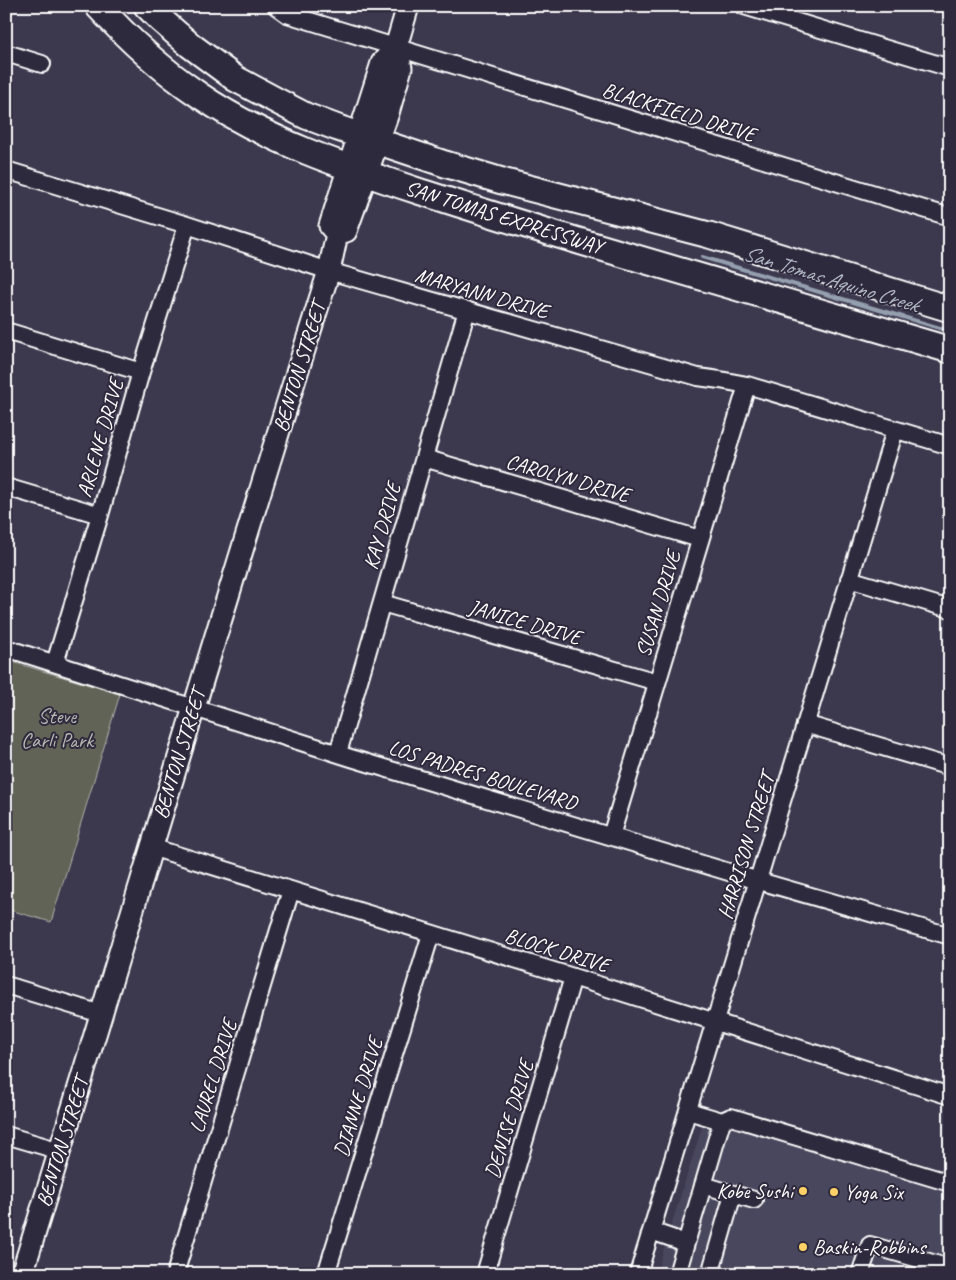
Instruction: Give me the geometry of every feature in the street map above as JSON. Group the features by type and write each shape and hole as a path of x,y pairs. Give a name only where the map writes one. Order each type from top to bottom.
{"highway":[{"name":"SAN TOMAS EXPRESSWAY","path":"98,6 118,28 157,64 199,96 234,117 291,146 358,171 543,230 950,350"},
{"name":"SAN TOMAS EXPRESSWAY","path":"147,6 190,45 217,66 252,88 306,116 368,139 502,181 709,235 950,308"}],"main road":[{"name":"BENTON STREET","path":"22,1274 150,847 328,271 337,234 330,226 358,171 368,139 382,62 396,47 408,6"}],"street":[{"name":"BLACKFIELD DRIVE","path":"276,6 287,14 950,217"},
{"path":"744,6 950,68"},
{"path":"6,53 42,64"},
{"name":"MARYANN DRIVE","path":"6,170 187,225 328,271 698,377 747,385 950,446"},
{"name":"ARLENE DRIVE","path":"55,663 141,372 187,225"},
{"name":"KAY DRIVE","path":"338,754 467,310"},
{"path":"6,331 141,372"},
{"name":"SUSAN DRIVE","path":"611,836 747,385"},
{"name":"HARRISON STREET","path":"638,1274 895,430"},
{"name":"CAROLYN DRIVE","path":"424,458 700,539"},
{"path":"6,488 100,516"},
{"path":"849,579 950,609"},
{"name":"JANICE DRIVE","path":"382,603 657,682"},
{"name":"LOS PADRES BOULEVARD","path":"6,648 338,754 950,936"},
{"path":"805,724 950,767"},
{"name":"BLOCK DRIVE","path":"150,847 573,976 950,1096"},
{"name":"LAUREL DRIVE","path":"175,1274 291,890"},
{"name":"DIANNE DRIVE","path":"326,1274 431,934"},
{"name":"DENISE DRIVE","path":"485,1274 573,976"},
{"path":"6,985 101,1014"},
{"path":"688,1111 722,1121 731,1117 950,1183"},
{"path":"676,1274 722,1121"},
{"path":"6,1135 60,1151"},
{"path":"703,1186 754,1200"},
{"path":"710,1274 734,1194"},
{"path":"651,1232 686,1243"},
{"path":"860,1274 870,1245 950,1268"}],"shaded area":[{"path":"706,1114 950,1188 950,1274 656,1274"}],"green space":[{"name":"Steve Carli Park","path":"6,660 120,694 51,922 6,909"}],"waterway":[{"name":"San Tomas Aquino Creek","path":"702,257 950,331"}],"place":[{"name":"Kobe Sushi","path":"803,1191"},
{"name":"Yoga Six","path":"834,1192"},
{"name":"Baskin-Robbins","path":"803,1247"}]}
